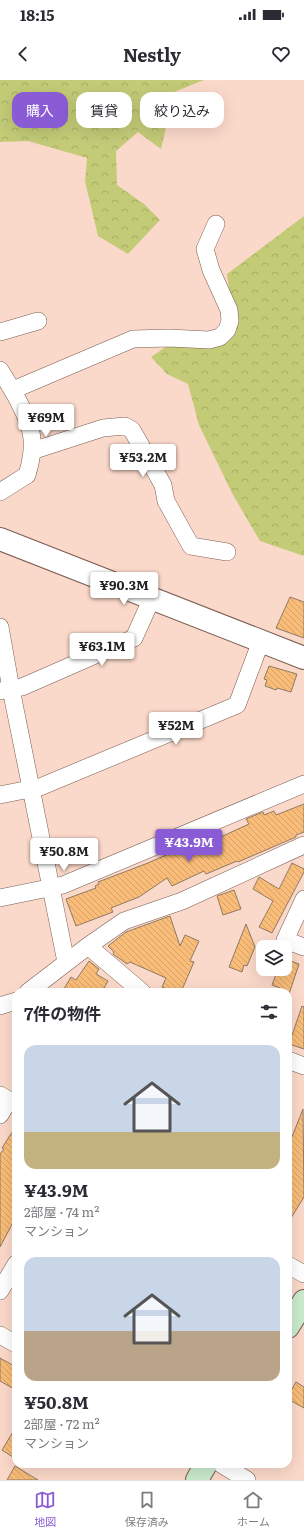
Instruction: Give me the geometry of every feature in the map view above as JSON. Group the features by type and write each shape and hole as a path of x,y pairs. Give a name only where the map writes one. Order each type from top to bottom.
{"main road":[{"path":"292,1321 304,1301"},
{"path":"197,1480 204,1468"}],"street":[{"path":"13,390 133,339 168,338 196,341 220,337 227,330 230,322 229,310 210,270 205,250 216,224"},
{"path":"0,332 38,321"},
{"path":"0,370 13,390 31,432 32,450 32,457 27,475 0,492"},
{"path":"32,450 103,428 125,426 132,430 163,485 166,501 191,546 227,552"},
{"path":"0,539 304,658"},
{"path":"5,690 22,687 134,638 152,598"},
{"path":"0,627 5,690 31,788 66,962"},
{"path":"0,795 40,786 237,705 261,641"},
{"path":"0,898 63,885 304,784"},
{"path":"33,988 66,962 124,921 182,901 304,845"},
{"path":"304,899 285,940 304,947"},
{"path":"88,946 137,988"},
{"path":"0,1006 12,1002"},
{"path":"292,1062 304,1066"},
{"path":"0,1115 8,1100"},
{"path":"292,1267 304,1274"},
{"path":"0,1291 12,1271"},
{"path":"0,1335 12,1342"},
{"path":"228,1468 247,1480"}],"green space":[{"path":"0,80 204,80 174,92 140,92 140,128 166,128 161,149 138,132 116,151 117,185 144,204 160,220 128,254 98,236 85,181 87,158 28,141 0,142"},
{"path":"304,216 304,556 260,541 233,495 199,425 188,384 167,374 151,357 174,341 235,333 227,274"}],"building":[{"path":"290,597 304,602 304,638 276,628"},
{"path":"269,666 297,674 291,692 277,688 276,690 265,686 267,680 264,679"},
{"path":"304,804 304,832 296,835 296,837 206,874 204,871 172,886 167,878 139,897 111,908 113,912 76,926 66,899 96,888 95,886 99,884 98,882 173,852 174,855 196,846 194,842 209,836 212,841 249,824 246,819 263,812 264,815 274,811 276,815"},
{"path":"292,863 304,869 304,872 272,933 259,927 273,901 253,889 259,877 279,889"},
{"path":"234,890 241,909 223,915 217,896"},
{"path":"170,916 180,946 185,935 199,941 190,961 194,962 183,988 162,987 166,978 130,962 127,964 113,954 114,952 108,946 126,932"},
{"path":"246,924 255,947 247,966 244,965 242,972 229,967"},
{"path":"89,961 99,969 96,974 108,981 104,988 64,988 71,977 76,980"},
{"path":"292,962 299,964 291,988 280,988 272,985 275,976 292,976"},
{"path":"302,1006 304,1007 304,1049 292,1045 292,1035"},
{"path":"303,1109 304,1197 292,1216 292,1137"},
{"path":"12,1132 12,1224 0,1247 0,1154 4,1149 2,1148"},
{"path":"0,1358 12,1365 12,1388 0,1381"},
{"path":"296,1382 304,1387 304,1408 292,1401 292,1389"},
{"path":"12,1434 12,1456 2,1450"},
{"path":"14,1468 18,1468 38,1480 7,1480"}]}
